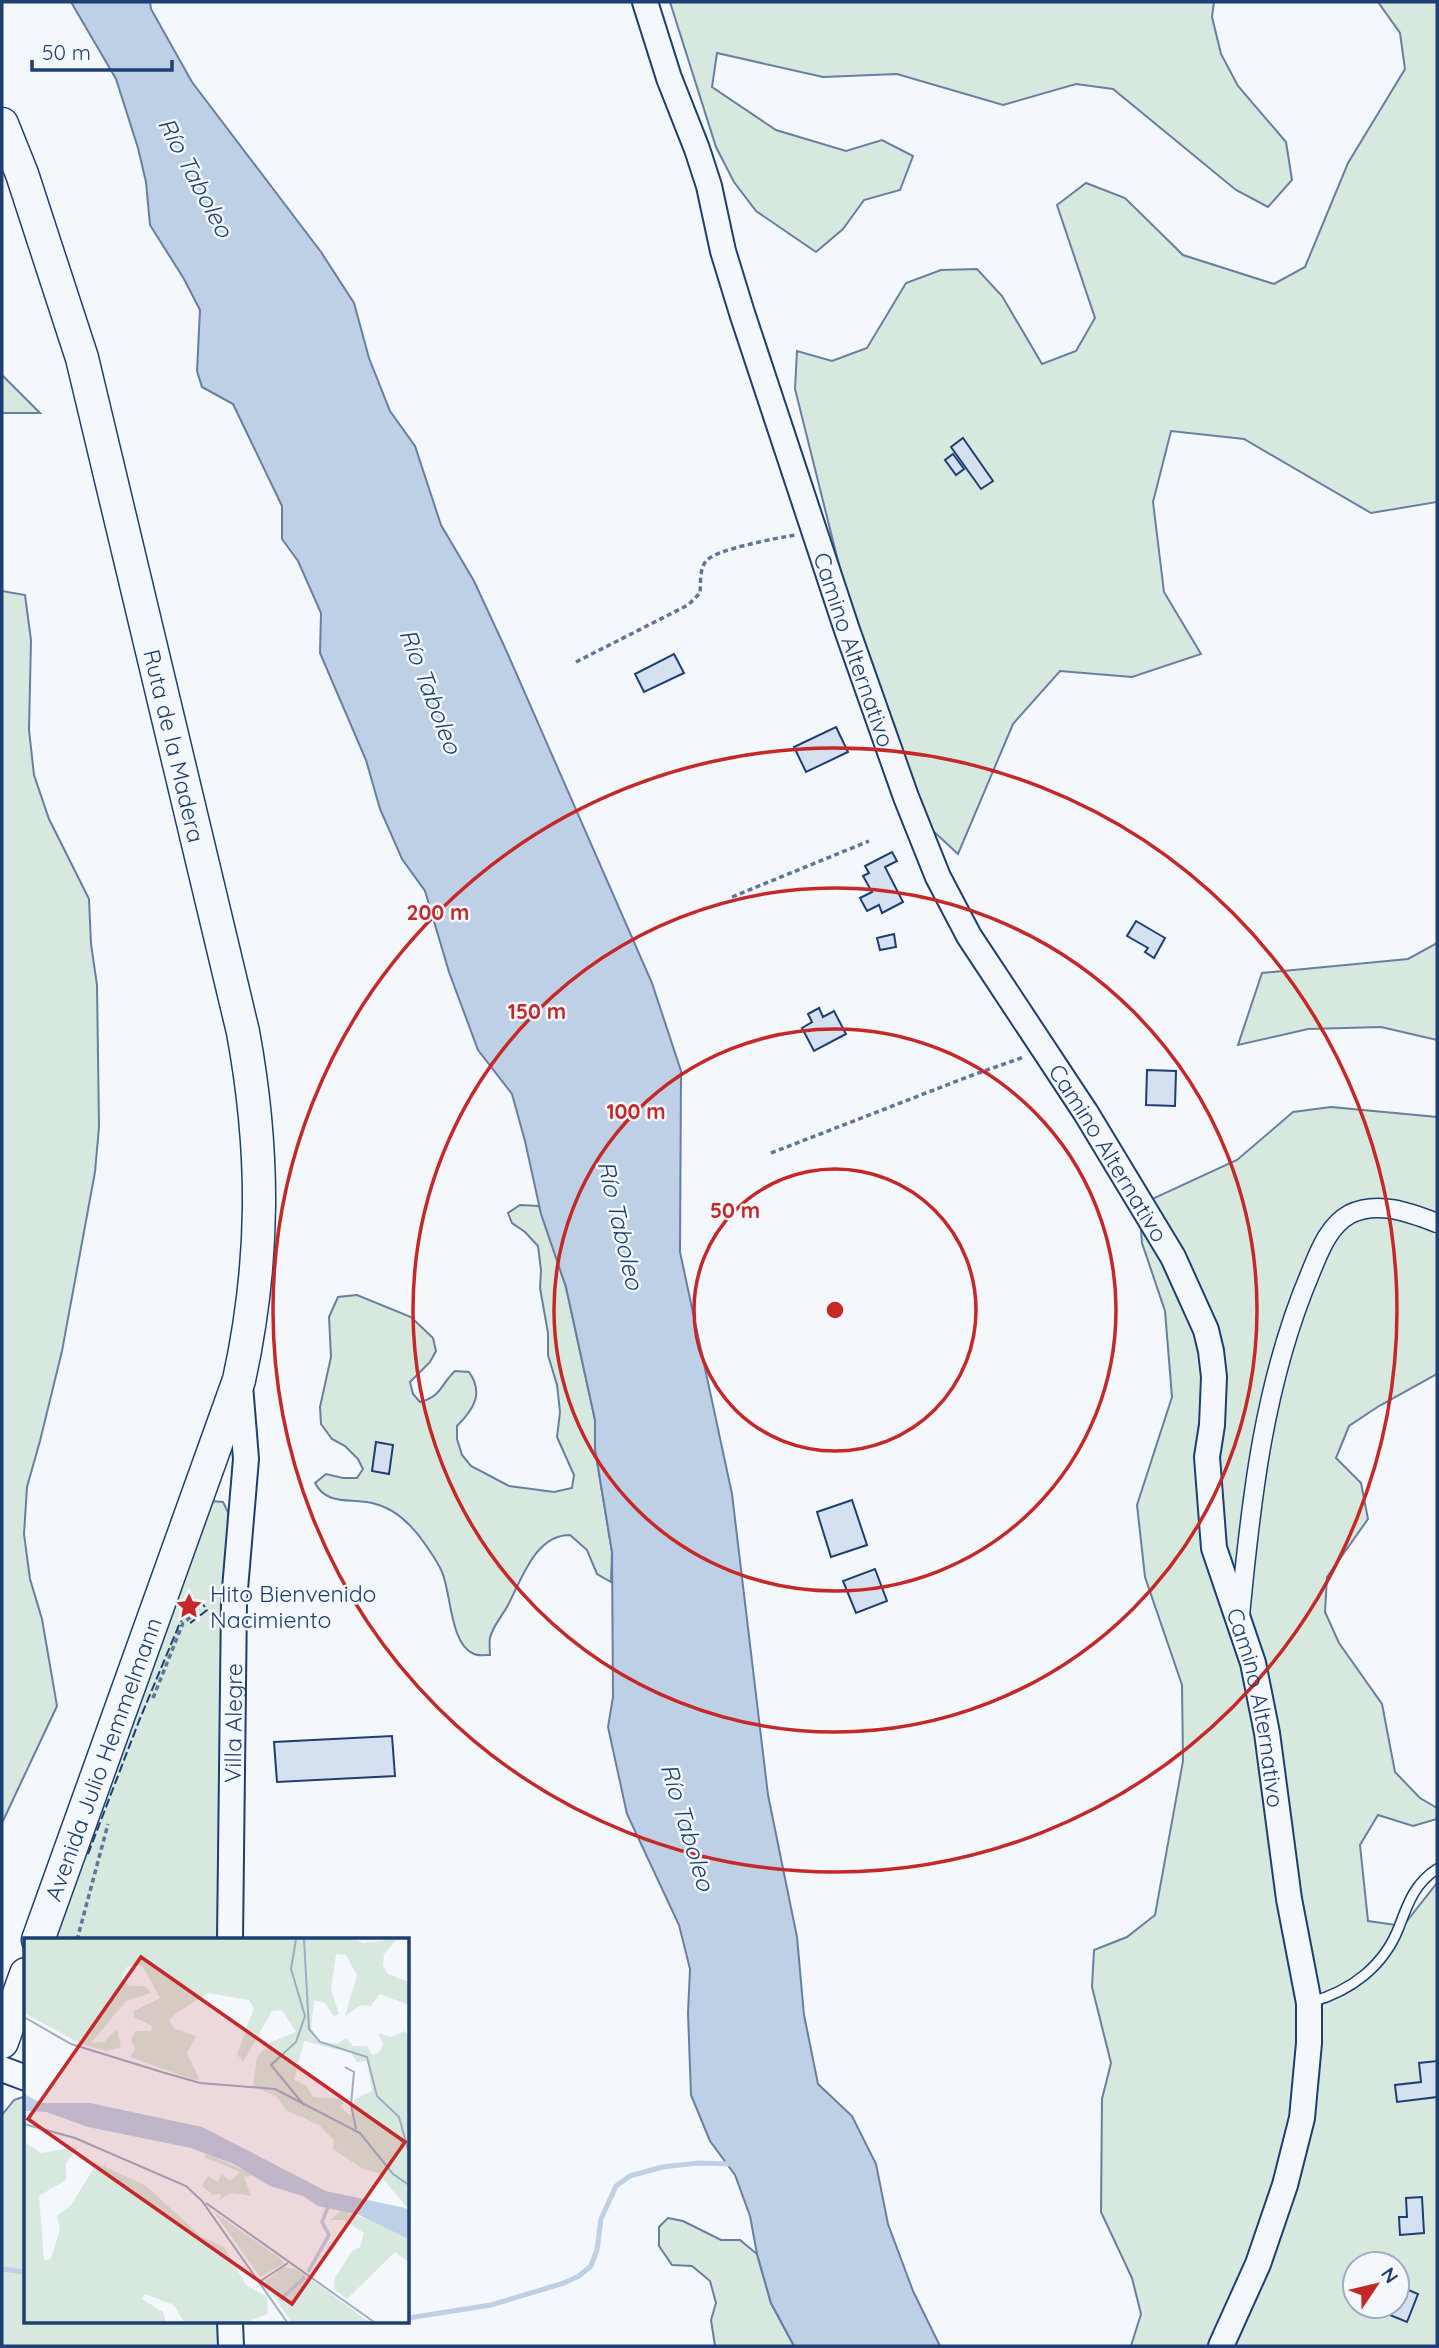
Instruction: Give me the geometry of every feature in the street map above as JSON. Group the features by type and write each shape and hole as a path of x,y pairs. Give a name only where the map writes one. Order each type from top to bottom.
{"highway":[{"name":"Ruta de la Madera","path":"2,124 22,174 82,358 243,1032 257,1127 260,1222 254,1302 239,1380"},
{"name":"Avenida Julio Hemmelmann","path":"39,1938 239,1380"},
{"path":"2,2042 24,1980"}],"street":[{"name":"Camino Alternativo","path":"645,2 669,78 697,149 738,301 815,531 905,797 938,877 969,936 1086,1113 1173,1258 1206,1330 1214,1377 1212,1425 1207,1457 1214,1548 1253,1663 1267,1733 1289,1899 1309,2003 1309,2043 1302,2118 1286,2185 1258,2264 1221,2346"},
{"path":"1240,1624 1260,1446 1276,1372 1303,1291 1327,1237 1340,1221 1350,1214 1373,1208 1387,1208 1437,1223"},
{"name":"Villa Alegre","path":"230,1938 234,1601 246,1459 239,1380"},
{"path":"2,2069 24,2077"},
{"path":"230,2324 230,2346"}],"lane":[{"path":"1309,2003 1343,1990 1371,1970 1392,1942 1411,1896 1420,1883 1437,1868"}],"path":[{"path":"576,662 688,605 700,593 703,567 710,558 759,542 815,531"},
{"path":"732,897 869,841"},
{"path":"771,1153 970,1076 1012,1063 1042,1048"},
{"path":"153,1699 183,1623 200,1610"},
{"path":"78,1938 111,1813"}],"shaded area":[{"path":"670,2 1214,2 1212,17 1221,54 1238,86 1286,142 1292,180 1268,207 1236,190 1113,89 1076,84 1003,105 897,74 823,77 717,53 712,87 776,130 846,151 882,140 913,156 900,190 864,200 843,229 816,252 756,211 734,182 716,147"},
{"path":"1378,2 1437,2 1437,502 1371,513 1244,439 1171,431 1153,502 1164,592 1201,654 1132,677 1060,671 1013,724 958,854 931,829 875,686 842,577 795,389 797,351 832,361 867,348 906,283 941,270 977,269 1002,296 1042,364 1076,351 1095,318 1057,205 1086,183 1125,198 1183,255 1274,284 1305,267 1348,163 1405,69 1400,33"},
{"path":"2,375 40,413 2,413"},
{"path":"2,591 25,595 31,640 29,730 34,775 49,819 89,899 91,944 97,985 99,1127 95,1172 62,1351 27,1487 24,1534 30,1579 42,1619 57,1706 2,1823"},
{"path":"1437,943 1437,1040 1381,1027 1308,1029 1238,1045 1262,973 1408,959"},
{"path":"1331,1107 1437,1117 1437,1374 1349,1426 1336,1458 1361,1483 1368,1519 1327,1577 1325,1612 1339,1643 1382,1704 1395,1772 1420,1798 1437,1808 1437,1819 1413,1826 1378,1815 1360,1845 1368,1921 1403,1926 1437,1883 1437,2346 1131,2346 1141,2314 1132,2278 1101,2212 1102,2099 1111,2063 1092,1987 1094,1950 1127,1937 1155,1915 1183,1761 1182,1685 1145,1577 1137,1505 1172,1397 1165,1311 1142,1243 1139,1205 1237,1160 1293,1112"},
{"path":"520,1205 539,1206 566,1287 595,1420 595,1449 612,1552 611,1582 597,1574 587,1550 570,1535 548,1542 531,1560 493,1630 490,1655 480,1655 466,1649 460,1640 440,1568 409,1524 380,1505 340,1500 326,1495 315,1483 326,1474 357,1478 363,1469 358,1459 345,1446 332,1439 321,1424 320,1407 331,1357 329,1317 338,1297 357,1295 411,1317 433,1338 436,1351 430,1362 410,1382 413,1394 420,1402 433,1397 455,1371 469,1372 476,1387 475,1400 457,1426 457,1439 462,1455 471,1466 509,1486 554,1492 572,1488 574,1475 557,1437 560,1412 557,1385 548,1355 538,1246 512,1223 508,1213"},
{"path":"210,1501 223,1502 228,1512 222,1938 56,1938"},
{"path":"24,2097 24,2324 223,2324 222,2346 2,2346 2,2115 14,2100"},
{"path":"668,2218 683,2221 721,2240 740,2240 757,2254 771,2303 794,2346 715,2346 711,2320 716,2303 710,2281 692,2266 672,2265 659,2246 659,2227"}],"water":[{"name":"Río Taboleo","path":"71,2 150,2 151,9 192,82 321,252 354,303 369,358 390,411 415,446 441,525 474,581 506,650 652,983 681,1071 680,1252 732,1494 768,1795 797,1937 804,2015 818,2084 852,2116 876,2164 888,2224 913,2291 940,2346 794,2346 771,2303 757,2254 750,2216 735,2175 710,2141 691,2095 688,2013 690,1969 679,1925 627,1814 608,1727 613,1697 612,1552 595,1449 595,1420 566,1287 541,1214 512,1094 478,1050 449,972 425,891 402,859 380,809 366,760 320,653 321,613 298,561 282,539 282,506 233,404 202,387 197,371 200,310 150,225 146,182 116,79"}],"building":[{"path":"963,438 993,481 981,489 951,447"},
{"path":"953,454 964,469 956,475 945,460"},
{"path":"674,654 684,673 644,692 635,674"},
{"path":"836,727 848,752 806,772 794,747"},
{"path":"892,852 897,861 885,867 903,902 882,913 879,905 867,911 860,898 872,892 863,876 869,873 865,866"},
{"path":"1136,921 1165,938 1154,958 1145,952 1148,948 1127,936"},
{"path":"894,934 896,947 880,950 877,938"},
{"path":"819,1008 823,1017 834,1011 846,1034 814,1051 802,1028 812,1022 808,1014"},
{"path":"1147,1070 1176,1071 1175,1106 1146,1105"},
{"path":"376,1442 393,1445 389,1474 372,1471"},
{"path":"852,1500 867,1545 831,1557 817,1512"},
{"path":"875,1569 887,1601 856,1613 843,1581"},
{"path":"392,1736 395,1776 277,1782 274,1742"},
{"path":"1437,2061 1437,2097 1397,2102 1395,2085 1421,2082 1419,2063"},
{"path":"1422,2197 1424,2233 1400,2235 1399,2217 1407,2217 1406,2198"},
{"path":"1411,2291 1418,2294 1411,2312"}],"waterway":[{"path":"410,2318 491,2305 579,2276 591,2266 597,2250 601,2219 616,2186 630,2176 662,2167 698,2163 733,2164"},
{"path":"2,2269 24,2272"}],"fence":[{"path":"88,1854 182,1618 202,1603 207,1610 189,1624"}],"place":[{"name":"Hito Bienvenido Nacimiento","path":"189,1606"}]}
